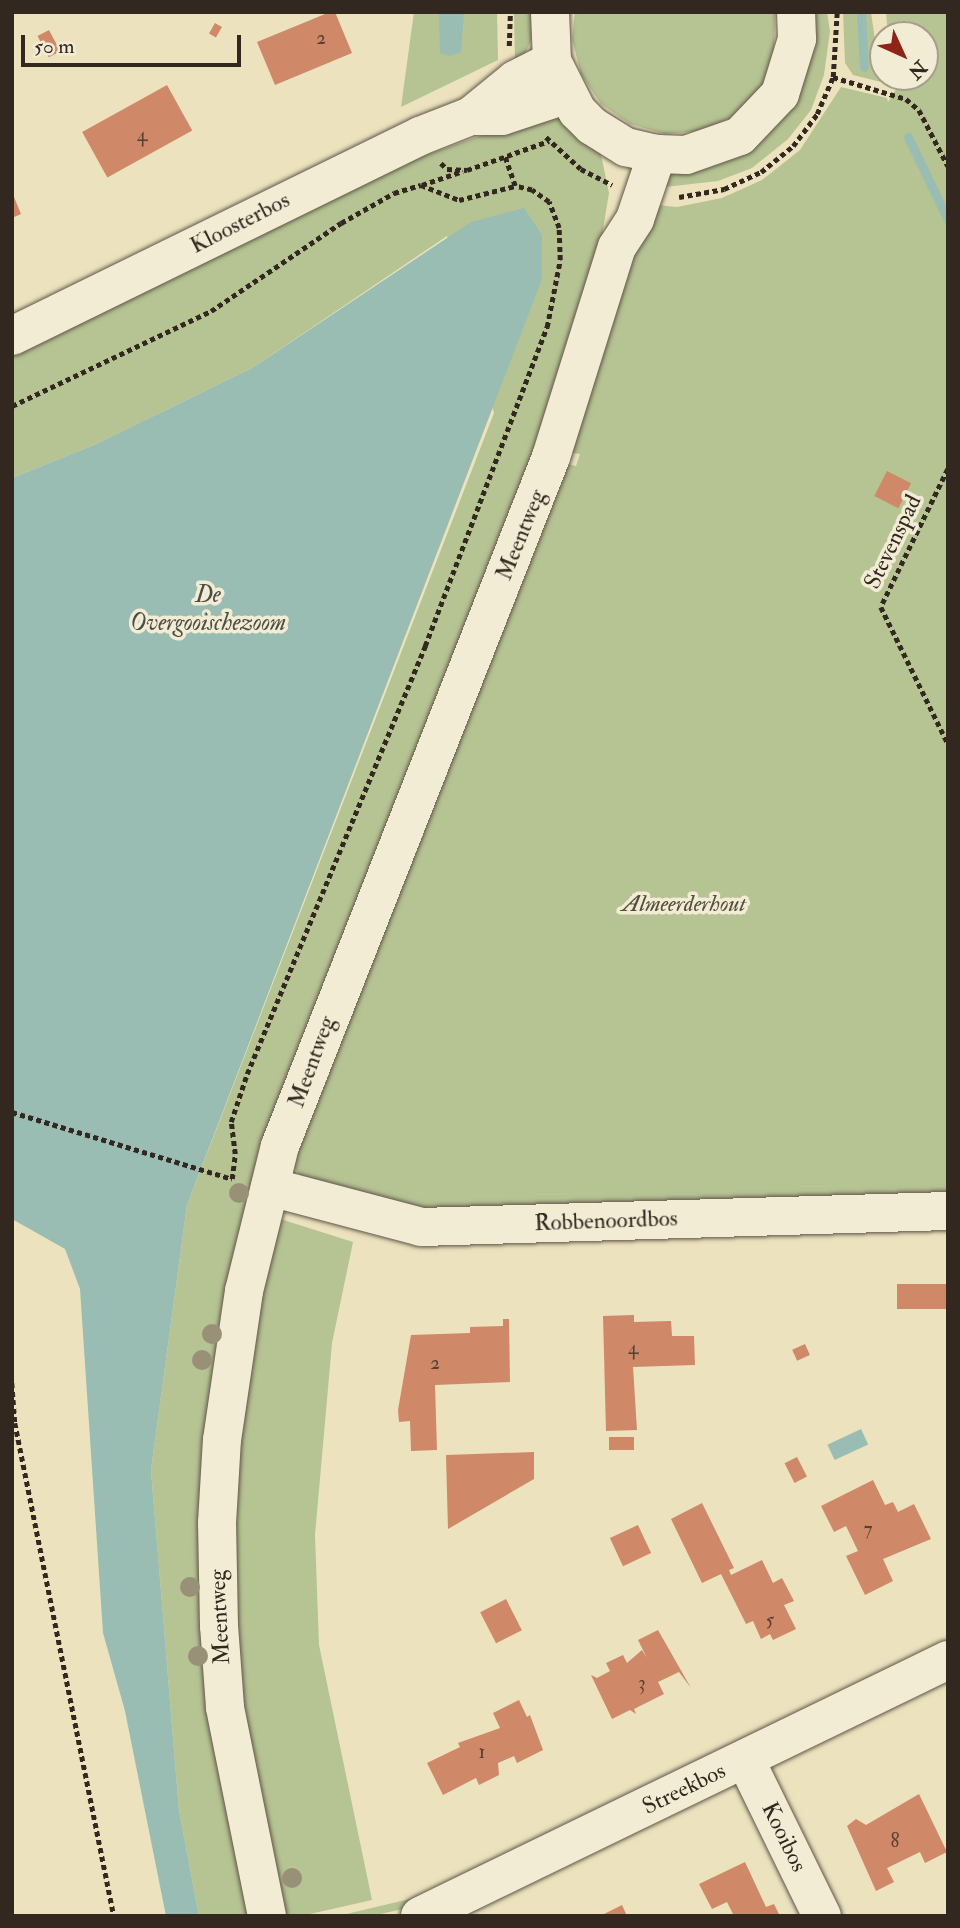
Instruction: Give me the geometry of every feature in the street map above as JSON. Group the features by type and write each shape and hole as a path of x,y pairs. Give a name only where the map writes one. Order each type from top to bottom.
{"street":[{"path":"550,12 559,78 592,126 642,150 715,148 740,136 762,117 780,94 792,68 796,12"},
{"name":"Kloosterbos","path":"12,336 368,159 471,116 502,116 559,78"},
{"name":"Meentweg","path":"267,1916 225,1707 217,1523 230,1365 280,1146 337,995 551,457 617,247 620,188 642,150"},
{"name":"Meentweg","path":"617,247 635,219 642,150"},
{"name":"Robbenoordbos","path":"270,1187 421,1227 948,1211"},
{"name":"Streekbos","path":"420,1916 948,1661"},
{"name":"Kooibos","path":"745,1759 822,1916"}],"path":[{"path":"837,12 833,76 906,99 919,110 948,166"},
{"path":"515,186 505,157 549,141 581,169 620,188"},
{"path":"12,406 211,311 341,223 394,194 467,170"},
{"path":"12,1112 232,1179 235,1154 231,1122 247,1074 425,646 547,327 560,260 559,228 549,202 532,190 515,186 458,200 421,185"},
{"name":"Stevenspad","path":"948,469 881,607 948,744"},
{"path":"12,1382 15,1423 114,1916"}],"green space":[{"path":"414,12 497,12 498,60 401,107"},
{"path":"514,12 536,12 531,41 523,58 515,59"},
{"path":"575,12 775,12 774,59 759,92 733,117 700,131 665,134 630,124 601,104 581,74 572,39"},
{"path":"807,12 827,12 830,31 824,75 811,110 788,139 752,168 718,181 656,188 666,174 718,160"},
{"path":"843,12 871,12 869,79 853,75 845,63"},
{"name":"Almeerderhout","path":"886,12 948,12 948,1200 423,1216 305,1184 293,1165 563,463 576,466 580,454 563,452 647,204 677,207 722,198 762,180 800,150 841,87 887,98 888,102 895,91 939,91 939,21 887,21"},
{"path":"540,115 575,122 599,145 609,193 597,265 218,1364 255,1916 199,1916 179,1810 151,1470 187,1205 494,413 447,236 252,368 94,445 12,478 12,346 329,189"},
{"path":"274,1217 353,1242 332,1343 315,1535 319,1645 372,1900 301,1916 281,1916 250,1784 229,1522"},
{"path":"418,1897 420,1905 372,1916 338,1916"}],"water":[{"path":"439,12 464,12 461,52 450,56 440,53"},
{"name":"De Overgooischezoom","path":"524,208 542,235 542,279 187,1205 151,1470 179,1810 199,1916 166,1916 125,1711 103,1633 80,1289 65,1249 12,1219 12,478 94,445 252,368 471,222"},
{"path":"861,1429 868,1444 835,1460 827,1445"}],"building":[{"path":"335,12 352,53 275,85 257,42"},
{"path":"215,23 222,27 216,37 209,33"},
{"path":"49,30 60,51 49,57 38,36"},
{"path":"167,85 192,130 107,178 82,132"},
{"path":"12,192 21,214 12,218"},
{"path":"887,471 911,483 898,508 874,496"},
{"path":"897,1284 948,1284 948,1309 897,1309"},
{"path":"634,1315 634,1322 671,1321 672,1336 694,1336 695,1365 633,1367 637,1430 606,1431 603,1316"},
{"path":"503,1319 509,1319 510,1382 435,1385 437,1450 411,1451 410,1421 399,1422 398,1410 411,1335 470,1333 470,1327 503,1326"},
{"path":"805,1344 810,1355 797,1361 792,1350"},
{"path":"609,1437 634,1437 634,1450 609,1450"},
{"path":"534,1452 534,1479 448,1529 446,1455"},
{"path":"797,1457 807,1477 795,1483 785,1463"},
{"path":"873,1480 885,1505 893,1502 898,1512 914,1504 931,1539 883,1559 893,1581 865,1595 846,1556 858,1551 846,1526 834,1532 821,1506"},
{"path":"702,1503 734,1568 729,1570 731,1575 762,1560 773,1583 782,1578 794,1601 784,1605 796,1629 773,1640 770,1634 761,1639 753,1621 746,1624 721,1574 702,1583 671,1519"},
{"path":"638,1525 651,1553 623,1566 610,1538"},
{"path":"506,1599 522,1630 496,1643 480,1612"},
{"path":"658,1630 691,1688 679,1672 658,1682 664,1694 634,1709 636,1714 630,1710 612,1719 591,1675 597,1678 610,1671 606,1663 623,1655 627,1663 642,1650 647,1658 638,1640"},
{"path":"519,1700 527,1717 530,1715 543,1750 517,1763 514,1756 498,1763 499,1775 479,1785 476,1778 443,1795 427,1763 460,1747 458,1743 500,1728 493,1713"},
{"path":"919,1794 947,1852 925,1863 920,1852 887,1868 894,1882 876,1891 847,1826 856,1819 866,1825"},
{"path":"745,1862 766,1907 774,1904 780,1916 734,1916 727,1902 712,1909 699,1884"},
{"path":"622,1905 627,1916 600,1916"}],"waterway":[{"path":"861,12 864,67"},
{"path":"908,137 948,220"}]}
